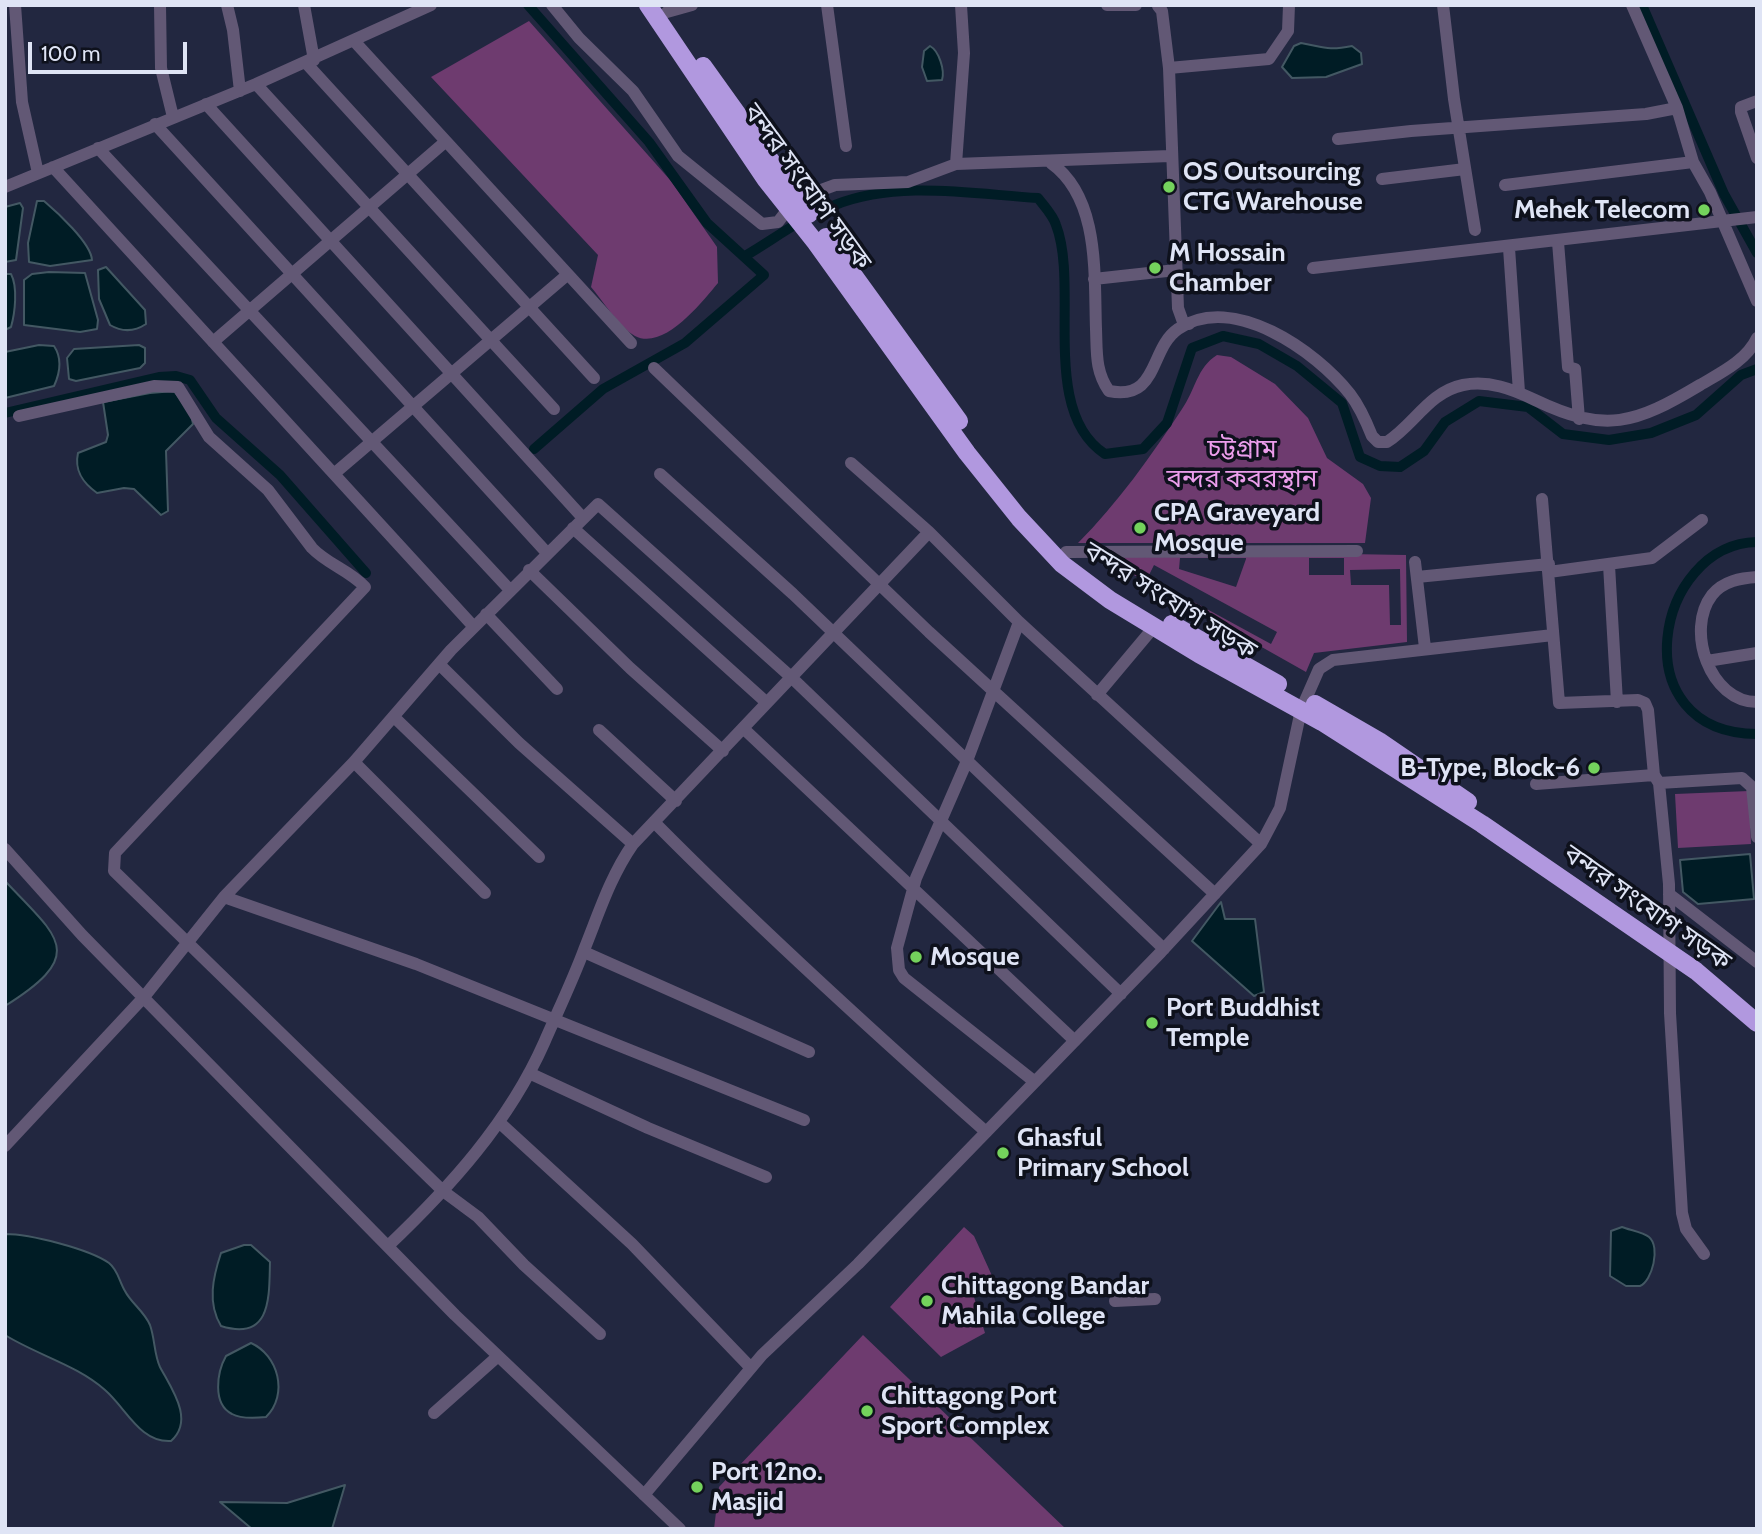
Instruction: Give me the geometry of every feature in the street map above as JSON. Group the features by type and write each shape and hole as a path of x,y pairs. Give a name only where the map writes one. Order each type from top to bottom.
{"highway":[{"name":"বন্দর সংযোগ সড়ক","path":"648,5 758,169 794,205"},
{"name":"বন্দর সংযোগ সড়ক","path":"664,9 794,205 1047,535 1128,598 1304,705 1668,945 1757,1010"},
{"name":"বন্দর সংযোগ সড়ক","path":"820,239 967,453 1033,535 1086,583 1154,627 1304,705"},
{"name":"বন্দর সংযোগ সড়ক","path":"1668,945 1757,1023"}],"street":[{"path":"15,5 22,102 37,173"},
{"path":"160,5 161,68 173,117"},
{"path":"227,5 233,30 240,91"},
{"path":"304,5 310,62 407,175 594,378"},
{"path":"5,187 310,62 431,5"},
{"path":"552,5 579,38 633,91 678,156 762,224 778,222 794,205 835,185 908,182 956,164 1051,163 1170,156"},
{"path":"664,9 692,5"},
{"path":"827,5 846,146"},
{"path":"956,164 964,53 961,5"},
{"path":"1107,5 1136,5"},
{"path":"1151,5 1158,6 1162,11 1169,68 1176,270 1180,315 1183,322 1189,324"},
{"path":"1169,68 1269,59 1288,31 1289,5"},
{"path":"1443,5 1475,230"},
{"path":"1632,5 1677,108 1693,162 1725,220 1757,301"},
{"path":"355,42 631,343"},
{"path":"257,84 554,409"},
{"path":"1757,101 1741,107 1757,158"},
{"path":"206,104 583,517"},
{"path":"1338,139 1646,114 1677,108"},
{"path":"155,124 547,553"},
{"path":"213,342 445,142"},
{"path":"98,148 510,590"},
{"path":"1505,186 1693,162"},
{"path":"1051,163 1065,172 1077,189 1085,209 1094,279 1097,361 1100,378 1109,391 1123,393 1140,387 1172,336 1189,324 1208,318 1232,317 1292,343 1312,357 1350,394 1378,442 1387,442 1434,399 1462,385 1500,385 1579,418 1611,421 1646,415 1727,369 1743,356 1757,338"},
{"path":"53,167 335,472 474,627"},
{"path":"1382,179 1465,169"},
{"path":"1313,268 1509,248 1757,217"},
{"path":"1558,242 1568,367 1575,369 1579,418"},
{"path":"1509,248 1519,392"},
{"path":"1094,279 1176,270"},
{"path":"335,472 566,275"},
{"path":"654,369 1101,791 1215,894"},
{"path":"19,416 154,387 178,387 209,437 268,490 312,548 320,556 353,575 365,587 115,853 114,870 443,1191 478,1217 524,1265 600,1334"},
{"path":"851,463 929,532 1019,622 1261,844"},
{"path":"660,474 834,633 1164,949"},
{"path":"1542,499 1559,703 1645,703 1670,894 1668,945 1682,1213 1686,1229 1704,1254"},
{"path":"5,1146 144,997 224,897 354,762 439,664 529,570 598,504 791,677 1121,994"},
{"path":"1417,577 1609,565 1652,558 1702,520"},
{"path":"573,528 767,703"},
{"path":"388,1246 443,1191 500,1123 529,1073 584,952 613,876 633,844 929,532"},
{"path":"1066,552 1357,551"},
{"path":"1415,562 1425,648"},
{"path":"1609,565 1617,702"},
{"path":"529,570 630,668 723,751"},
{"path":"1757,577 1738,579 1722,585 1711,596 1704,615 1702,633 1707,661 1717,682 1731,696 1757,702"},
{"path":"486,614 557,689"},
{"path":"1019,622 967,761 913,889 897,948 899,970 904,978 1035,1082"},
{"path":"1097,695 1154,627"},
{"path":"644,1495 751,1368 858,1264 1121,994 1261,844 1280,807 1304,705 1319,669 1333,660 1553,635"},
{"path":"1707,661 1757,653"},
{"path":"439,664 519,743 633,844"},
{"path":"394,717 540,857"},
{"path":"744,729 1075,1041"},
{"path":"599,730 676,801"},
{"path":"354,762 485,893"},
{"path":"1536,784 1742,778 1749,781 1755,796 1757,837"},
{"path":"654,823 729,899 861,1022 985,1131"},
{"path":"5,849 82,935 497,1357 680,1529"},
{"path":"1670,894 1757,962"},
{"path":"224,897 416,964 804,1120"},
{"path":"584,952 809,1052"},
{"path":"529,1073 648,1128 766,1177"},
{"path":"500,1123 632,1244 751,1368"},
{"path":"1115,1301 1155,1299"},
{"path":"434,1413 497,1357"}],"green space":[{"path":"529,21 671,181 717,247 718,283 681,322 658,337 646,339 635,336 617,320 591,287 598,255 431,77"},
{"name":"চট্টগ্রাম বন্দর কবরস্থান","path":"1217,355 1231,357 1275,384 1308,418 1327,458 1363,484 1371,498 1365,543 1078,543 1120,496 1146,461 1186,402 1205,366"},
{"path":"1406,555 1407,642 1314,653 1306,672 1102,557","holes":["1180,558 1246,558 1236,587 1179,569","1309,558 1344,558 1344,575 1309,575","1154,565 1277,632 1271,644 1148,577","1400,569 1401,625 1390,625 1389,585 1351,585 1350,570"]},
{"path":"1749,791 1751,844 1678,848 1675,794"},
{"path":"964,1227 974,1236 993,1278 974,1297 985,1333 941,1357 890,1307"},
{"name":"Chittagong Port Sport Complex","path":"863,1335 1066,1529 714,1529 719,1487"}],"water":[{"path":"1301,43 1331,48 1352,46 1361,53 1362,64 1326,77 1292,78 1282,67 1294,46"},
{"path":"930,46 940,61 942,80 927,81 922,67 924,51"},
{"path":"37,201 44,201 72,228 86,245 92,260 50,266 29,262 28,243"},
{"path":"20,203 23,208 16,260 5,262 5,207"},
{"path":"106,267 145,310 146,324 128,330 110,325 99,299 98,270"},
{"path":"85,273 98,320 97,329 80,332 24,325 24,280 32,274"},
{"path":"5,274 11,274 13,279 15,308 11,327 5,330"},
{"path":"39,345 54,346 57,351 59,366 54,386 5,398 5,352"},
{"path":"139,345 145,348 145,363 140,368 76,381 69,379 67,358 74,349"},
{"path":"174,391 191,414 193,424 166,451 168,511 161,515 134,489 97,493 81,476 77,459 78,453 106,442 108,435 103,402"},
{"path":"1750,854 1754,899 1698,904 1683,892 1680,860"},
{"path":"5,881 51,932 56,945 56,959 48,973 5,1006"},
{"path":"1221,902 1225,919 1255,919 1264,992 1254,996 1192,941"},
{"path":"1622,1227 1646,1235 1653,1242 1654,1263 1648,1278 1640,1286 1626,1286 1610,1276 1611,1231"},
{"path":"5,1234 59,1243 100,1258 112,1266 128,1295 150,1325 158,1362 179,1404 181,1424 171,1441 160,1440 142,1430 113,1397 94,1381 5,1335"},
{"path":"251,1245 270,1262 269,1289 268,1301 259,1322 250,1328 238,1329 221,1326 214,1308 213,1290 221,1253"},
{"path":"251,1343 268,1356 277,1376 277,1397 266,1417 236,1416 221,1403 219,1395 220,1370 226,1356"},
{"path":"345,1485 332,1529 252,1529 220,1502 287,1503"}],"waterway":[{"path":"528,5 649,142 707,223 764,275 685,343 603,389 534,449"},
{"path":"1642,5 1724,194 1757,253"},
{"path":"745,256 812,215 859,197 935,191 1038,198 1055,221 1062,251 1067,379 1073,409 1085,434 1105,454 1143,449 1167,423 1192,348 1223,336 1259,344 1297,366 1342,403 1360,457 1380,466 1400,467 1424,451 1445,422 1479,401 1528,407 1563,434 1609,440 1651,433 1696,415 1741,375 1757,369"},
{"path":"5,413 159,377 176,376 190,380 216,418 280,475 366,573"},
{"path":"1757,542 1722,551 1695,573 1676,603 1667,638 1670,673 1685,704 1713,726 1757,734"}],"place":[{"name":"OS Outsourcing CTG Warehouse","path":"1169,187"},
{"name":"Mehek Telecom","path":"1704,210"},
{"name":"M Hossain Chamber","path":"1155,268"},
{"name":"CPA Graveyard Mosque","path":"1140,528"},
{"name":"B-Type, Block-6","path":"1594,768"},
{"name":"Mosque","path":"916,957"},
{"name":"Port Buddhist Temple","path":"1152,1023"},
{"name":"Ghasful Primary School","path":"1003,1153"},
{"name":"Chittagong Bandar Mahila College","path":"927,1301"},
{"name":"Chittagong Port Sport Complex","path":"867,1411"},
{"name":"Port 12no. Masjid","path":"697,1487"}]}
